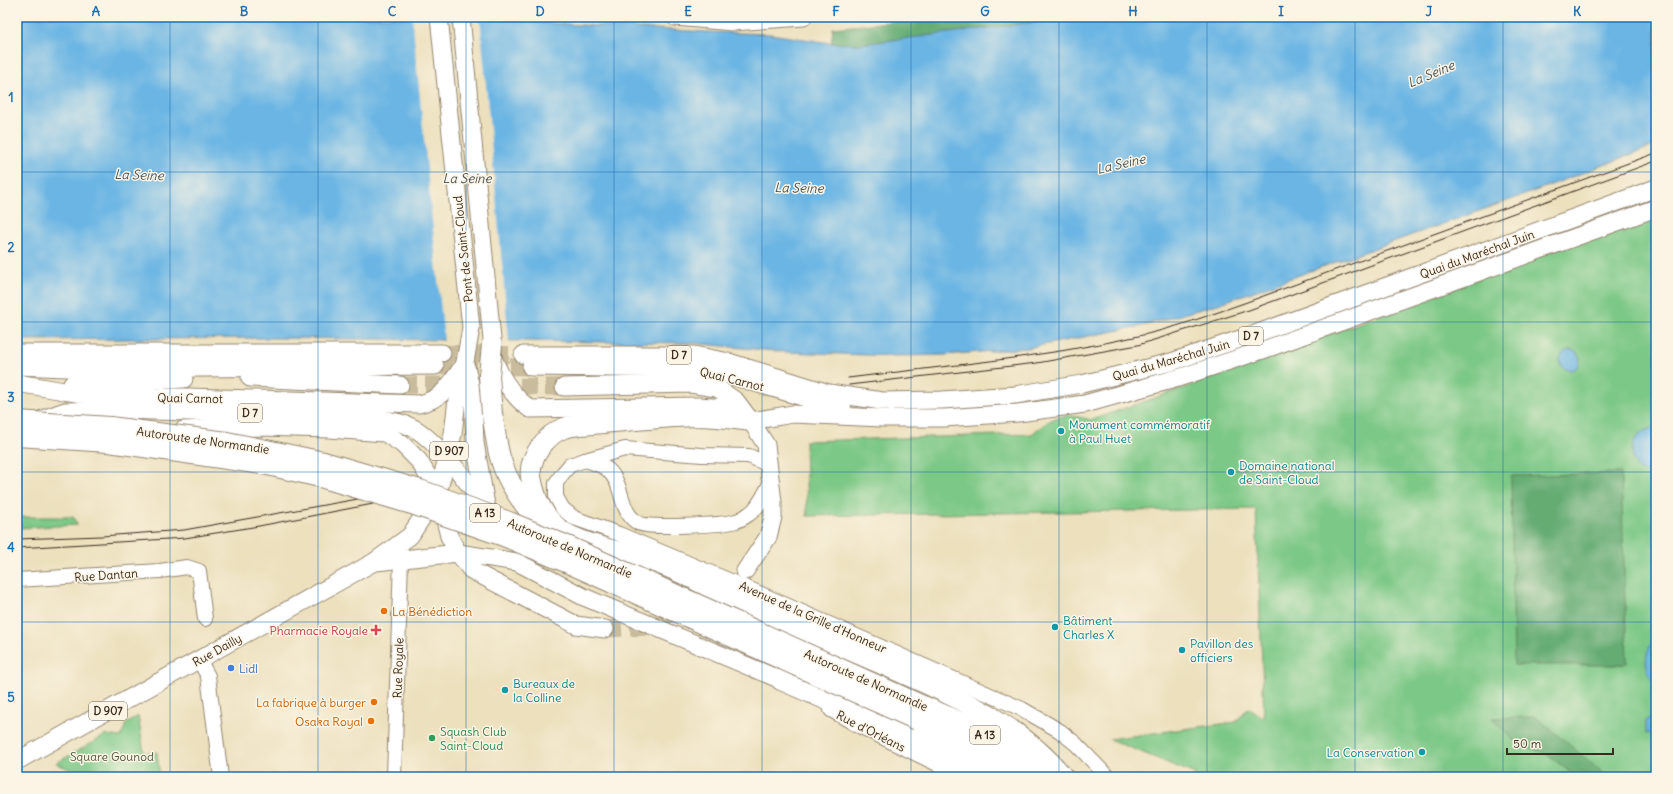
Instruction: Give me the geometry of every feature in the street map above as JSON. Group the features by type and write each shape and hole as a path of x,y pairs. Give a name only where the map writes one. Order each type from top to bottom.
{"highway":[{"path":"492,345 489,376 492,414 500,457 512,488 539,523 555,536 581,549 718,593"},
{"path":"751,421 698,416 564,428 548,438 538,449 530,471 538,506 560,530 576,538 652,561 698,581 718,593 901,673 986,713 1022,738 1054,766 1063,777"},
{"name":"Autoroute de Normandie","path":"17,421 110,427 227,442 324,462 420,490 482,512 565,545 920,713 999,765 1013,777"},
{"name":"Autoroute de Normandie","path":"17,436 109,442 268,465 320,477 415,505 497,533 920,713 976,729 1010,753 1039,777"},
{"path":"781,680 960,757 993,777"}],"main road":[{"name":"Pont de Saint-Cloud","path":"439,17 471,328 465,362"},
{"path":"675,17 733,22 803,17"},
{"path":"793,17 798,18"},
{"name":"Pont de Saint-Cloud","path":"460,18 494,360 502,379 511,392 530,408 699,406 724,408 751,421"},
{"name":"Quai du Maréchal Juin","path":"829,393 882,401 942,400 1015,395 1082,384 1171,362 1258,333 1656,188"},
{"name":"Quai du Maréchal Juin","path":"882,418 944,418 1018,413 1085,404 1178,378 1263,350 1656,208"},
{"path":"17,353 438,360 90,369 17,366"},
{"name":"Quai Carnot","path":"829,393 729,362 694,355 527,361 692,369 725,374 827,406 882,418"},
{"name":"Quai Carnot","path":"17,382 82,394 114,397 419,404 432,400 442,394 448,388 465,362"},
{"name":"D 907","path":"465,362 447,459 438,493 449,536 458,553 471,570 576,625 605,629"},
{"path":"465,362 473,397 475,443 486,505 516,562"},
{"name":"Quai Carnot","path":"17,382 72,384 231,377 400,384"},
{"name":"Quai Carnot","path":"564,387 690,384 717,388 736,401 766,445 771,482 773,517 768,537 745,571"},
{"path":"17,395 82,394"},
{"name":"Quai Carnot","path":"40,420 65,411 118,410 370,417 396,421 420,432 447,459"},
{"name":"D 7","path":"751,421 793,414 882,418"},
{"name":"Quai Carnot","path":"17,421 40,420 179,430 260,428 329,429 385,433 402,444 419,461 438,493"},
{"name":"D 7","path":"447,459 486,505"},
{"name":"Rue Dailly","path":"17,761 374,562 414,532 438,493"},
{"name":"D 907","path":"374,562 458,553"},
{"path":"458,553 516,562 584,597 781,680"}],"street":[{"name":"Avenue de la Grille d'Honneur","path":"769,465 759,459 742,455 702,455 625,449 585,460 570,466 556,483 556,497 562,509 574,518 619,534 752,590 1022,709 1060,731 1076,744 1108,777"},
{"path":"585,460 608,470 617,482 626,513 639,524 646,526 663,527 735,522 750,513 760,502 771,482"},
{"name":"Rue Royale","path":"394,777 401,559"},
{"name":"Rue Dantan","path":"17,580 160,571 187,567 199,571 205,619"},
{"path":"199,660 208,676 221,777"},
{"name":"Rue d'Orléans","path":"781,680 857,725 964,777"}],"green space":[{"path":"935,17 1076,17 861,44 831,43 833,28"},
{"name":"Domaine national de Saint-Cloud","path":"1656,212 1656,777 1195,777 1195,774 1109,739 1236,722 1248,708 1264,718 1256,509 807,516 805,441 1032,434 1053,419 1059,417 1073,416 1091,420 1215,377"},
{"path":"1621,473 1627,663 1620,665 1514,665 1511,476"},
{"path":"17,517 73,517 78,525 17,528"},
{"name":"Square Gounod","path":"138,716 144,753 157,752 160,777 74,777 73,771 56,763 106,735 121,737 126,724"},
{"path":"1536,717 1608,777 1576,777 1550,756 1513,740 1492,718"}],"water":[{"name":"La Seine","path":"17,17 472,17 528,22 770,34 831,43 861,44 1076,17 1656,17 1656,145 1527,194 1218,304 1146,325 1027,348 945,355 894,356 785,352 691,343 279,338 17,340"},
{"path":"1570,350 1577,353 1580,360 1577,367 1570,370 1563,367 1560,360 1563,353"},
{"path":"1656,426 1656,477 1645,473 1636,466 1632,452 1636,438 1647,430"},
{"path":"1656,638 1656,683 1649,673 1646,661 1649,649"},
{"path":"1646,720 1656,720 1656,733 1646,733"}],"pier":[{"path":"412,17 480,17 509,342 444,341"}],"tunnel":[{"path":"442,353 523,355"},
{"path":"435,366 531,367"},
{"path":"400,385 460,385"},
{"path":"495,386 564,387"},
{"path":"605,629 651,627 692,613"}],"tram line":[{"path":"848,378 1063,351 1162,330 1247,302 1656,153"},
{"path":"849,385 1037,363 1138,345 1249,310 1656,161"},
{"path":"17,539 102,536 184,530 358,499"},
{"path":"17,548 185,538 259,526 373,504"}],"place":[{"name":"Monument commémoratif à Paul Huet","path":"1061,431"},
{"name":"Domaine national de Saint-Cloud","path":"1231,472"},
{"name":"La Bénédiction","path":"384,611"},
{"name":"Bâtiment Charles X","path":"1055,627"},
{"name":"Pharmacie Royale","path":"376,630"},
{"name":"Pavillon des officiers","path":"1182,650"},
{"name":"Lidl","path":"231,668"},
{"name":"Bureaux de la Colline","path":"505,690"},
{"name":"La fabrique à burger","path":"374,702"},
{"name":"Osaka Royal","path":"371,721"},
{"name":"Squash Club Saint-Cloud","path":"432,738"},
{"name":"La Conservation","path":"1422,752"}]}
